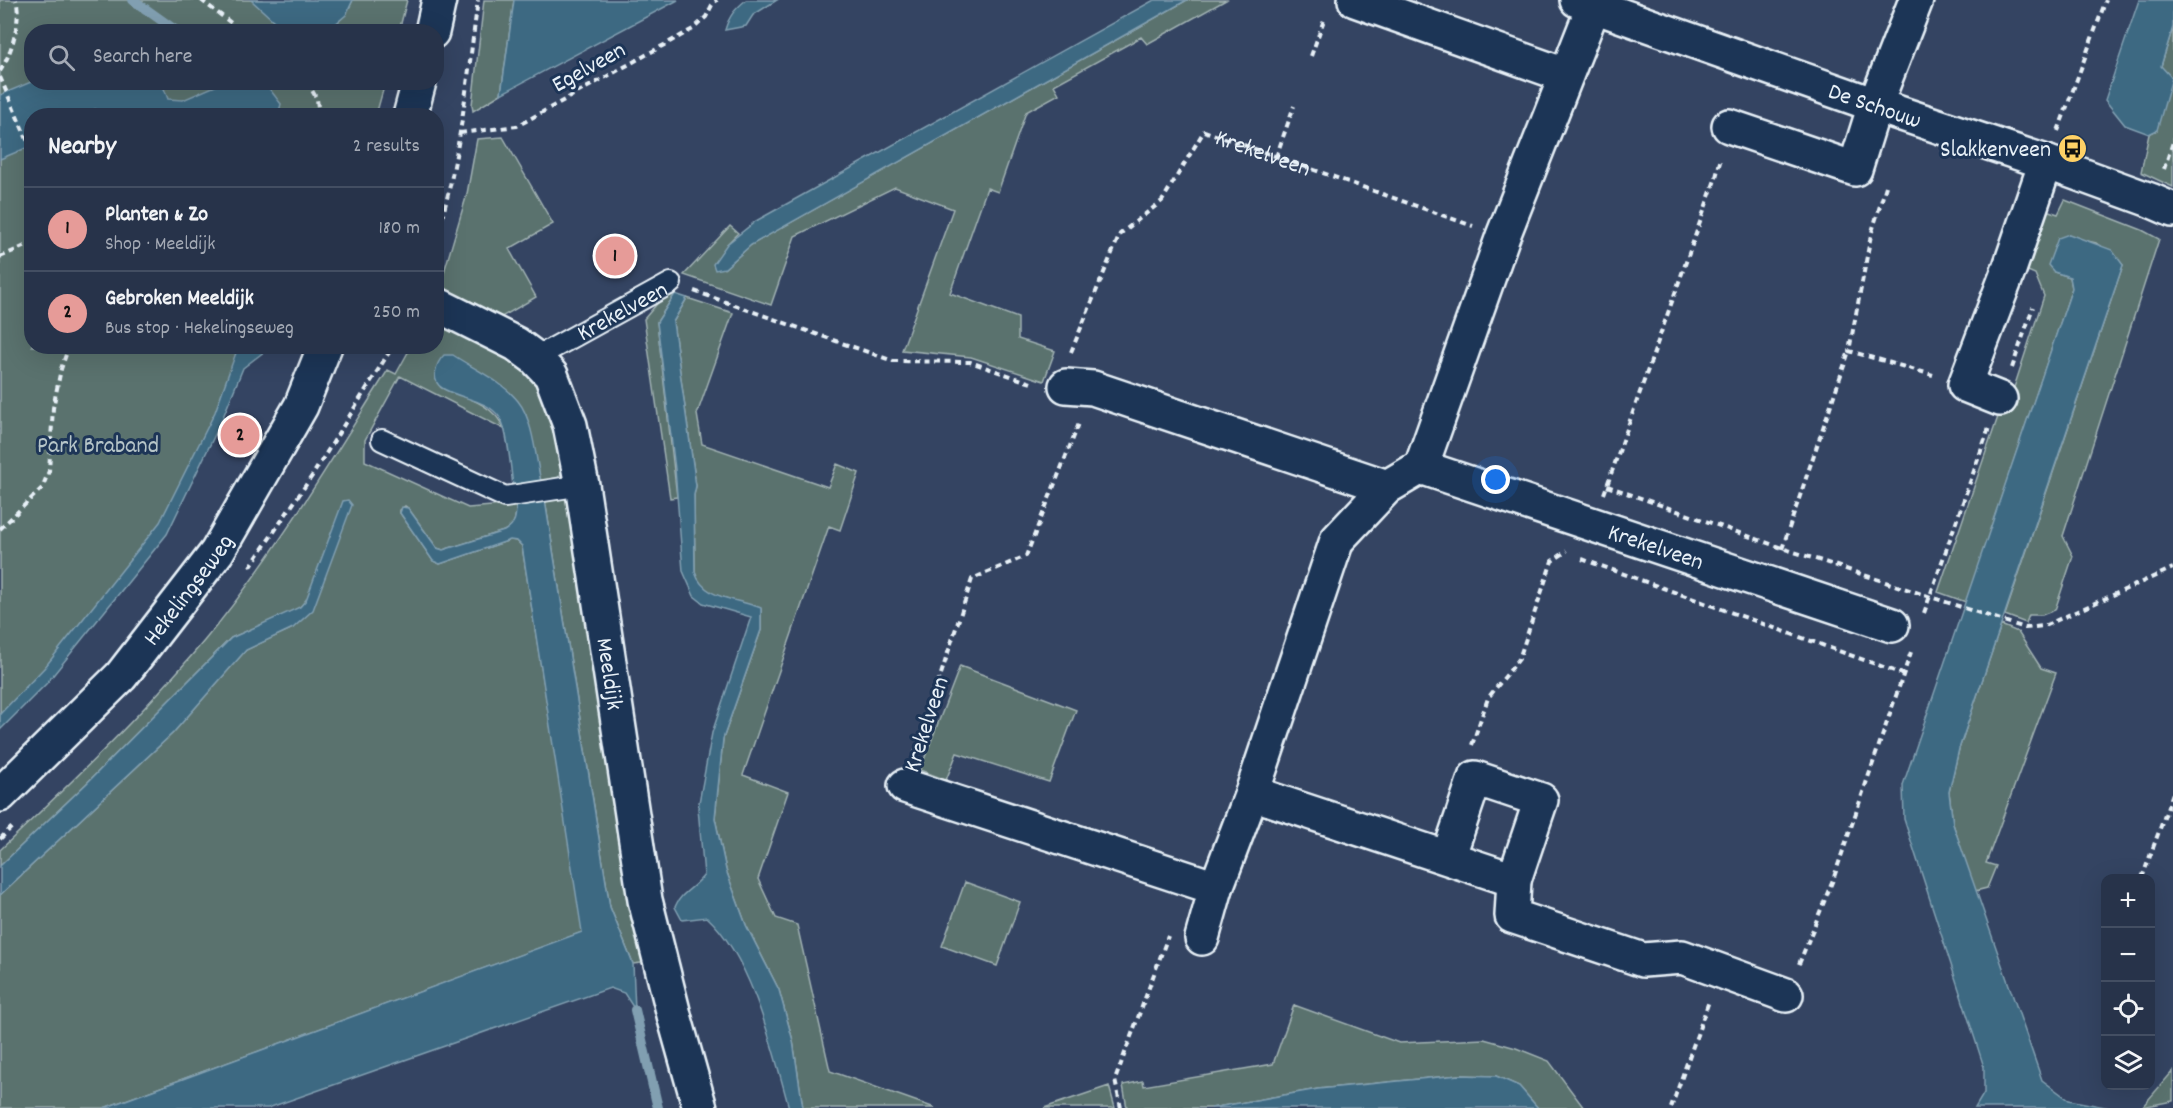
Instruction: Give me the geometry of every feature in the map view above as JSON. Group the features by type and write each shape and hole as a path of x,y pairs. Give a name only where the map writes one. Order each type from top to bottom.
{"street":[{"path":"434,24 439,0"},
{"path":"1729,126 1855,169 1875,105 1916,0"},
{"path":"1202,938 1216,888 1252,793 1337,540 1387,487 1421,467 1503,236 1565,75 1589,2"},
{"name":"De Schouw","path":"1589,2 1875,105 2046,162 2173,210"},
{"path":"1341,6 1565,75"},
{"path":"412,108 417,90"},
{"path":"2000,399 1965,385 2010,267 2046,162"},
{"name":"Meeldijk","path":"444,308 516,344 536,358 551,375 570,424 569,486 645,900 700,1108"},
{"name":"Hekelingseweg","path":"0,795 121,676 217,552 301,406 322,354"},
{"path":"1072,386 1387,487"},
{"name":"Krekelveen","path":"1421,467 1892,625"},
{"path":"1448,858 1475,778 1541,800 1515,880 1512,916 1642,960 1682,957 1786,995"},
{"name":"Krekelveen","path":"905,786 1216,888"},
{"path":"1252,793 1515,880"}],"lane":[{"name":"Krekelveen","path":"536,358 671,283"},
{"path":"381,440 505,497 569,486"}],"path":[{"path":"0,71 6,63 16,32 18,5 16,0"},
{"path":"201,0 232,24"},
{"path":"444,214 460,133 477,0"},
{"path":"707,0 712,5"},
{"name":"Egelveen","path":"460,133 517,126 693,29 706,17 717,0"},
{"path":"2046,162 2106,0"},
{"path":"1311,56 1341,6"},
{"path":"0,77 24,135"},
{"path":"312,90 317,99 318,108"},
{"path":"1276,157 1294,106"},
{"name":"Krekelveen","path":"905,786 972,579 1026,556 1072,386 1120,234 1162,201 1204,131 1503,236"},
{"path":"1770,584 1849,351 1871,235 1887,180 1855,169"},
{"path":"0,257 24,246"},
{"name":"Krekelveen","path":"671,283 892,361 970,362 1033,383 1072,386"},
{"path":"1849,351 1965,385"},
{"path":"0,529 42,488 49,471 53,408 66,354"},
{"path":"1607,486 1782,548 2025,628 2044,626 2173,568"},
{"path":"1564,553 1903,674"},
{"path":"2144,874 2173,794"},
{"path":"1121,1108 1115,1080 1170,929 1202,938"},
{"path":"1671,1108 1720,971"}],"green space":[{"name":"Park Braband","path":"0,0 262,0 293,24 24,24 24,90 383,90 378,108 24,108 24,354 246,354 165,525 0,721"},
{"path":"353,0 407,0 401,24 335,24 345,15"},
{"path":"484,0 514,0 501,94 473,111 472,105"},
{"path":"1187,0 1226,0 1147,44 1141,37 1054,85 1059,94 1026,112 998,192 987,188 950,293 1018,318 1018,339 1055,351 1044,381 971,357 902,350 953,209 895,187 795,236 771,305 684,275 730,226 738,233 727,244 725,268 751,245"},
{"path":"2173,27 2173,187 2141,172 2149,134 2157,130 2161,66"},
{"path":"503,137 553,224 509,249 536,297 498,319 444,292 444,272 467,194 477,139"},
{"path":"2065,200 2159,239 2063,536 2073,556 2055,610 2042,615 2029,615 2026,623 2005,615 2123,265 2096,243 2088,241 2054,272 2070,277 2072,288 1966,602 1938,592 2002,405 2008,406 2044,296 2035,274 2021,268 2040,208 2058,214"},
{"path":"668,291 675,294 657,322 677,497 670,498 644,319"},
{"path":"687,298 733,313 697,414 702,444 828,487 837,464 859,473 840,530 829,526 743,775 788,792 758,879 776,918 797,925 830,1071 935,1108 803,1108 793,1041 779,990 746,925 726,870 715,818 723,739 761,630 761,609 709,593 698,584 695,572 694,495 696,486 673,322"},
{"path":"444,323 510,355 547,395 568,465 557,479 541,482 526,415 440,387 486,407 499,420 504,429 400,376 365,440 365,461 468,508 516,504 514,520 508,529 443,550 437,548 408,508 405,506 400,513 433,561 440,564 510,540 517,541 522,546 583,932 104,1108 0,1108 0,895 173,733 246,650 293,628 306,600 300,607 286,615 231,638 86,784 0,866 0,850 130,722 204,641 278,543 388,370 396,374 407,354 444,354"},
{"path":"561,497 574,500 649,962 633,964 610,907 545,500"},
{"path":"2001,625 2018,632 2041,668 2056,673 1986,863 1996,866 1987,888 1975,891 1953,824 1949,792 1959,749"},
{"path":"960,666 1076,710 1049,782 957,753 946,780 920,770"},
{"path":"965,882 1020,902 997,966 942,946"},
{"path":"1294,1005 1399,1043 1484,1039 1516,1048 1549,1061 1584,1108 1538,1108 1519,1086 1496,1076 1459,1075 1318,1089 1211,1108 1127,1108 1123,1085 1143,1081 1144,1086 1273,1064"},
{"path":"2173,1071 2173,1101 2142,1107"},
{"path":"1109,1086 1115,1108 1044,1108"}],"water":[{"path":"251,0 353,0 346,15 335,24 277,24"},
{"path":"514,0 678,0 501,94"},
{"path":"746,0 777,0 753,15 746,26 725,30 733,13"},
{"path":"1154,0 1187,0 751,245 725,268 715,270 713,264 727,244 756,221"},
{"path":"2139,0 2173,0 2173,27 2161,66 2172,78 2157,130 2149,134 2125,125 2105,100"},
{"path":"24,85 24,90 165,90 168,99 183,100 206,90 270,90 281,104 280,108 24,108 24,149 0,159 0,95"},
{"path":"2069,234 2112,250 2123,265 1959,749 1949,792 1953,824 2042,1080 2069,1100 2110,1108 1975,1108 1984,1093 1984,1067 1904,819 1903,785 2072,288 2070,277 2054,272 2048,265 2058,238"},
{"path":"675,294 687,298 673,322 696,486 694,495 695,572 699,581 713,593 761,608 761,630 723,739 715,818 726,870 746,925 779,990 793,1041 803,1108 789,1108 759,1006 737,956 707,917 682,920 675,907 677,902 704,875 698,808 712,733 751,617 703,603 694,596 683,571 675,469 657,322"},
{"path":"236,354 261,354 243,368 221,422 167,534 46,684 0,730 0,714 45,667 160,522 215,412"},
{"path":"444,355 453,355 487,376 504,387 518,401 531,428 541,482 513,487 507,441 500,418 481,403 449,392 438,385 435,376 439,362"},
{"path":"348,500 352,505 313,610 293,628 246,650 173,733 0,895 0,866 86,784 231,638 300,607 306,600 343,501"},
{"path":"545,500 610,907 633,964 635,1010 624,993 610,988 268,1108 104,1108 582,932 522,546 517,541 510,540 440,564 433,561 400,513 402,507 408,508 437,548 443,550 504,531 511,526 514,520 516,504"},
{"path":"1459,1075 1496,1076 1519,1086 1538,1108 1211,1108 1318,1089"}],"waterway":[{"path":"133,0 167,24"},
{"path":"635,1010 658,1108"}],"place":[{"name":"Slakkenveen","path":"2072,148"},
{"name":"Planten & Zo","path":"615,256"},
{"name":"Gebroken Meeldijk","path":"240,435"}]}
